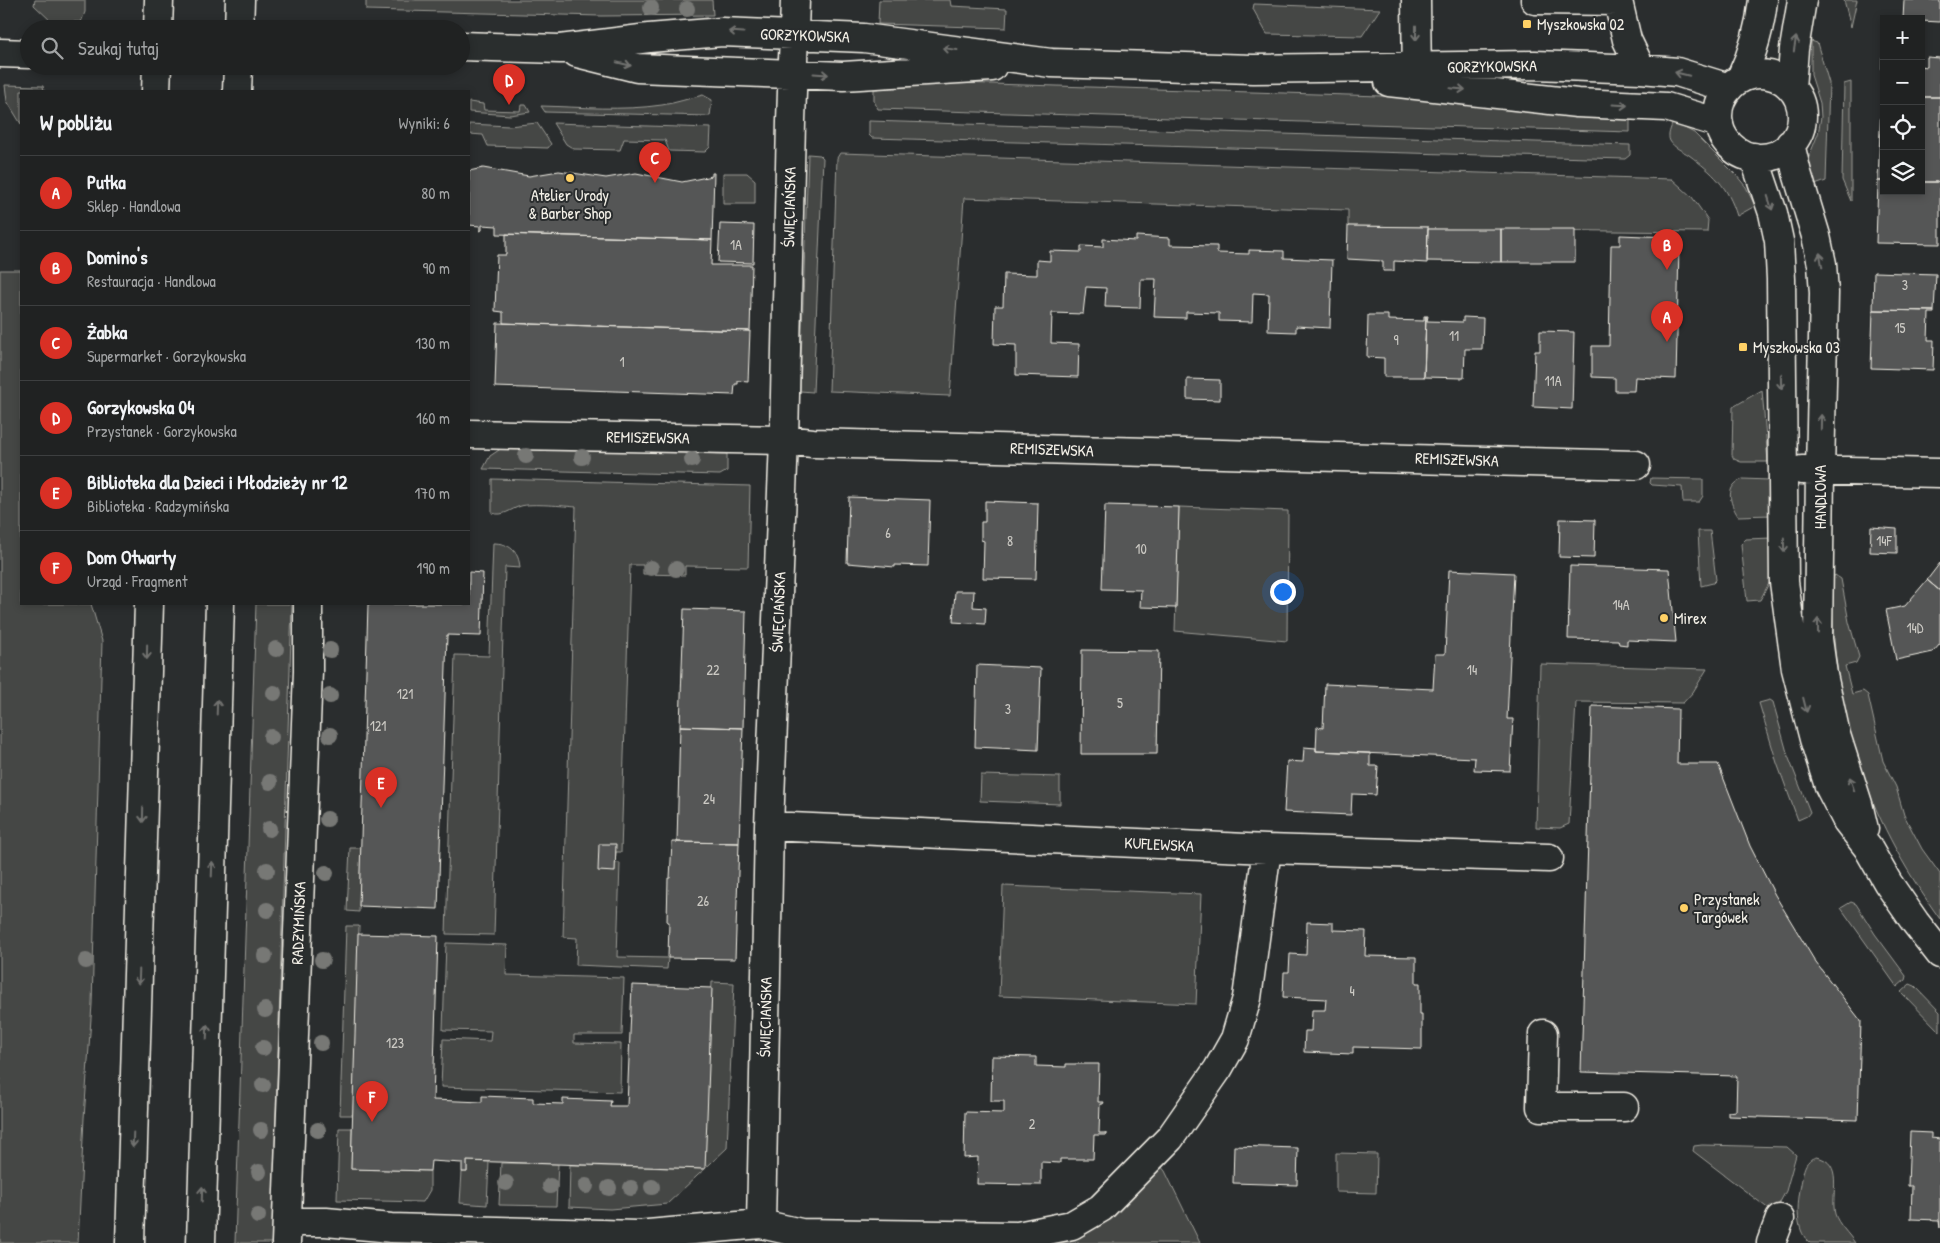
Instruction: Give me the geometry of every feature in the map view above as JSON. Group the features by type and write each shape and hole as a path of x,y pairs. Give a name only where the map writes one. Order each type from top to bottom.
{"street":[{"path":"158,20 159,0"},
{"path":"239,20 240,0"},
{"name":"ŚWIĘCIAŃSKA","path":"761,1224 769,826 784,440 795,0"},
{"path":"1416,0 1416,76"},
{"path":"1535,0 1618,1 1627,40 1641,69"},
{"path":"1735,83 1758,74 1776,77 1791,88 1800,102 1802,121 1796,138 1783,151 1774,156 1754,157 1734,149 1722,133 1719,123 1720,104 1750,60 1763,0"},
{"path":"1791,88 1794,49 1802,0"},
{"name":"GORZYKOWSKA","path":"470,46 560,49 649,38 722,32 794,34 864,38 1051,63"},
{"name":"GORZYKOWSKA","path":"560,49 638,68 862,76 1051,63 1416,76 1577,103 1666,107 1719,123"},
{"path":"0,53 20,54"},
{"name":"GORZYKOWSKA","path":"1416,76 1535,65 1677,72 1735,83"},
{"path":"156,90 157,75"},
{"path":"237,90 238,75"},
{"name":"HANDLOWA","path":"1790,144 1816,236 1822,264 1824,293 1818,639 1823,675 1836,735 1858,804 1868,848"},
{"name":"HANDLOWA","path":"1754,157 1779,240 1784,582 1796,669 1814,739 1829,786 1848,822 1868,848 1888,883 1940,954"},
{"name":"REMISZEWSKA","path":"470,434 784,440 823,443 1636,465"},
{"path":"1782,470 1940,473"},
{"path":"130,1243 149,605"},
{"path":"201,1243 220,605"},
{"name":"RADZYMIŃSKA","path":"287,1233 307,700 308,605"},
{"name":"KUFLEWSKA","path":"769,826 1267,849 1549,858"},
{"path":"287,1233 326,1222 391,1235 637,1235 761,1224 801,1233 1018,1236 1072,1225 1101,1208 1170,1138 1218,1069 1236,1039 1247,998 1267,849"},
{"path":"1544,1034 1541,1107 1624,1107"}],"shaded area":[{"path":"35,0 85,0 85,12 82,20 50,20 34,5"},
{"path":"366,0 712,0 713,15 601,16 366,10"},
{"path":"879,0 950,0 951,6 1007,9 1006,28 878,24"},
{"path":"1844,0 1857,0 1851,27"},
{"path":"1254,4 1380,9 1362,36 1267,34 1253,9"},
{"path":"1811,41 1817,43 1829,83 1826,181 1815,185 1809,165 1810,154 1818,134 1821,117 1820,103 1811,75"},
{"path":"1851,82 1851,201 1842,180 1844,84"},
{"path":"959,83 1413,97 1581,117 1630,117 1630,132 878,109 874,101 874,89"},
{"path":"5,85 43,86 44,90 20,90 20,122 7,101"},
{"path":"703,95 712,100 710,116 545,112 541,106 647,107"},
{"path":"470,102 483,104 484,110 520,111 521,105 526,105 530,112 510,115 470,112"},
{"path":"869,121 1630,145 1630,155 1625,159 872,138 869,135"},
{"path":"1673,122 1694,133 1736,175 1746,187 1755,206 1737,216 1729,196 1719,181 1670,141 1669,134"},
{"path":"537,123 551,144 548,148 488,146 483,135 470,134 470,124 509,126"},
{"path":"553,123 711,128 710,147 705,152 669,151 665,140 624,139 620,150 574,149 566,144"},
{"path":"840,153 1672,179 1692,197 1708,220 1707,232 1428,229 1428,227 1348,226 1348,210 964,198 950,396 829,391 837,158"},
{"path":"808,154 820,155 823,158 813,392 800,391"},
{"path":"723,173 747,173 755,180 755,204 723,204"},
{"path":"0,270 20,270 20,605 91,605 102,641 92,1004 78,1243 0,1243"},
{"path":"1762,390 1768,462 1741,462 1734,459 1732,455 1733,407"},
{"path":"502,448 727,454 727,471 720,475 483,469 490,456"},
{"path":"1651,478 1703,479 1703,496 1699,502 1683,502 1682,487 1652,485 1650,483"},
{"path":"492,479 750,486 748,567 685,566 685,575 643,574 643,565 630,565 621,852 616,852 615,863 620,863 617,957 668,958 667,969 576,965 577,938 563,937 576,507 526,505 500,514 492,513"},
{"path":"1743,479 1769,480 1771,515 1738,516 1732,505 1730,495 1733,486"},
{"path":"1179,507 1288,511 1287,641 1175,631"},
{"path":"1698,531 1710,531 1716,580 1713,583 1701,586"},
{"path":"1772,538 1773,576 1760,600 1747,601 1741,544 1746,539"},
{"path":"493,543 499,543 512,549 518,557 520,568 505,567 494,935 446,934 455,655 489,656"},
{"path":"1835,575 1841,579 1849,622 1859,657 1856,663 1845,666 1852,694 1863,691 1868,695 1883,761 1896,787 1904,815 1922,849 1940,874 1940,919 1913,879 1890,839 1872,799 1857,758 1845,716 1838,672 1833,627 1832,579"},
{"path":"256,605 292,605 272,1243 235,1243"},
{"path":"1540,664 1707,669 1693,692 1683,703 1576,702 1569,824 1560,828 1536,827"},
{"path":"1770,700 1773,702 1788,756 1810,812 1807,816 1798,820 1777,763 1759,703"},
{"path":"981,775 1060,777 1060,804 980,801"},
{"path":"350,848 361,848 359,912 347,911"},
{"path":"1003,886 1201,894 1196,1004 999,996"},
{"path":"1851,902 1856,904 1875,934 1906,976 1905,980 1897,987 1841,908"},
{"path":"346,926 359,926 353,1115 340,1115"},
{"path":"446,943 507,945 506,975 624,978 622,1035 574,1035 574,1043 621,1044 620,1092 441,1087 443,1039 490,1041 491,1031 443,1030"},
{"path":"712,982 734,983 727,1148 667,1204 610,1209 569,1207 570,1165 704,1169"},
{"path":"1910,984 1915,986 1940,1012 1940,1032 1901,992"},
{"path":"339,1128 352,1128 351,1169 430,1171 430,1190 423,1202 337,1200"},
{"path":"1694,1146 1787,1147 1796,1155 1786,1191 1774,1213 1693,1151"},
{"path":"1336,1153 1377,1154 1376,1193 1336,1192"},
{"path":"1816,1157 1825,1160 1830,1165 1834,1180 1836,1218 1855,1243 1810,1243 1801,1230 1798,1204 1803,1175 1807,1163"},
{"path":"467,1161 489,1162 487,1205 460,1203 462,1172 467,1172"},
{"path":"501,1163 558,1164 556,1206 499,1205"},
{"path":"1160,1165 1165,1171 1200,1243 1046,1243"}],"building":[{"path":"1904,0 1940,0 1940,22 1925,21 1925,15 1903,15"},
{"path":"1927,57 1940,58 1940,97 1925,97 1925,67 1927,67"},
{"path":"1925,97 1940,97 1940,182 1925,182"},
{"path":"1880,130 1880,181 1878,181"},
{"path":"483,168 529,176 559,171 606,178 636,173 682,182 712,176 712,173 714,173 712,240 497,234 497,226 482,225 482,230 480,231 480,226 470,225 470,171"},
{"path":"1878,181 1880,181 1880,195 1925,195 1925,182 1940,182 1940,244 1876,243"},
{"path":"720,224 754,225 753,263 718,262"},
{"path":"1348,226 1428,227 1427,263 1394,261 1394,271 1383,271 1383,261 1347,259"},
{"path":"1428,229 1501,229 1501,262 1427,261"},
{"path":"1501,229 1575,229 1575,262 1501,262"},
{"path":"506,234 712,240 711,265 752,265 750,331 503,323 503,312 495,311 497,255 506,255"},
{"path":"1620,235 1669,237 1668,247 1679,247 1676,379 1635,377 1634,391 1615,391 1615,378 1592,377 1592,346 1609,346 1611,245 1620,245"},
{"path":"1136,236 1170,238 1170,245 1217,246 1217,253 1249,254 1249,250 1284,251 1284,258 1332,260 1330,328 1296,326 1296,332 1268,331 1269,294 1253,293 1252,322 1219,321 1219,313 1186,312 1186,318 1154,317 1156,279 1141,279 1140,308 1105,307 1106,288 1086,287 1083,314 1052,313 1051,343 1079,344 1078,377 1016,375 1016,345 994,344 995,306 1003,306 1004,274 1037,275 1037,260 1050,261 1050,251 1081,252 1081,246 1103,247 1103,239 1136,241"},
{"path":"1874,272 1936,274 1934,311 1873,310"},
{"path":"1873,310 1934,311 1934,313 1929,313 1928,340 1934,340 1933,370 1871,368"},
{"path":"1368,315 1388,315 1388,320 1424,321 1424,316 1426,316 1424,377 1384,377 1384,358 1367,357"},
{"path":"1426,316 1428,316 1427,321 1463,322 1463,317 1483,318 1482,349 1465,349 1464,378 1424,377"},
{"path":"497,323 750,331 748,382 738,381 738,384 735,384 734,395 495,387"},
{"path":"1540,331 1574,332 1572,409 1533,407 1535,351 1540,351"},
{"path":"1187,379 1220,380 1220,400 1187,399"},
{"path":"849,497 930,500 928,566 895,565 895,567 847,563"},
{"path":"985,501 1038,503 1036,579 983,578 984,541 981,540 981,522 985,522"},
{"path":"1105,505 1179,507 1176,608 1140,607 1141,590 1102,589"},
{"path":"1560,519 1595,520 1594,558 1559,557"},
{"path":"1871,527 1897,529 1897,553 1870,552"},
{"path":"1940,563 1940,591 1927,580"},
{"path":"1570,566 1669,569 1676,642 1627,640 1627,645 1619,644 1618,640 1568,639"},
{"path":"1449,570 1514,573 1507,719 1513,719 1510,771 1474,770 1475,758 1316,751 1317,727 1323,728 1325,684 1433,689 1435,654 1445,654"},
{"path":"470,572 483,573 481,636 447,635 438,909 359,906 368,605 470,605"},
{"path":"1927,580 1940,591 1940,644 1933,652 1896,660 1886,610 1905,606"},
{"path":"955,591 974,591 973,607 986,608 985,624 953,622"},
{"path":"684,609 746,611 743,728 680,726"},
{"path":"1082,650 1159,651 1157,754 1081,754"},
{"path":"977,665 1041,668 1038,750 975,747"},
{"name":"Przystanek Targówek","path":"1592,706 1678,709 1677,764 1718,764 1750,846 1775,895 1816,963 1861,1021 1858,1120 1728,1116 1728,1112 1736,1111 1737,1076 1581,1072"},
{"path":"680,726 743,728 739,843 677,842"},
{"path":"1304,747 1316,748 1316,751 1370,753 1370,766 1378,766 1376,795 1352,794 1351,815 1284,812 1287,761 1303,762"},
{"path":"672,842 739,843 735,959 668,958 668,878 670,878"},
{"path":"599,844 616,844 615,872 598,871"},
{"path":"1307,922 1333,923 1333,930 1366,931 1365,956 1416,957 1416,983 1420,983 1422,1049 1353,1047 1353,1054 1304,1052 1305,1031 1311,1031 1312,1010 1325,1010 1326,999 1283,997 1284,972 1289,972 1290,954 1306,955"},
{"path":"358,934 438,936 433,1100 482,1102 482,1096 533,1098 533,1103 563,1104 563,1099 611,1101 610,1106 627,1106 632,985 712,988 705,1169 467,1161 467,1172 462,1172 462,1163 431,1161 430,1171 351,1169"},
{"path":"992,1056 1036,1057 1036,1066 1066,1067 1066,1064 1099,1064 1098,1102 1104,1102 1100,1104 1099,1133 1106,1133 1106,1135 1094,1135 1093,1159 1060,1159 1060,1163 1041,1162 1041,1185 977,1184 978,1157 964,1158 965,1112 1004,1113 1004,1101 991,1101"},
{"path":"1910,1132 1931,1133 1931,1138 1940,1139 1940,1228 1939,1220 1911,1219 1912,1186 1908,1186"},
{"path":"1234,1146 1298,1148 1297,1185 1233,1183"}],"place":[{"name":"Myszkowska 02","path":"1527,24"},
{"name":"Gorzykowska 04","path":"509,105"},
{"name":"Atelier Urody & Barber Shop","path":"570,178"},
{"name":"Żabka","path":"655,183"},
{"name":"Domino's","path":"1667,270"},
{"name":"Putka","path":"1667,342"},
{"name":"Myszkowska 03","path":"1743,347"},
{"name":"Mirex","path":"1664,618"},
{"name":"Biblioteka dla Dzieci i Młodzieży nr 12","path":"381,808"},
{"name":"Przystanek Targówek","path":"1684,908"},
{"name":"Dom Otwarty","path":"372,1122"}]}
